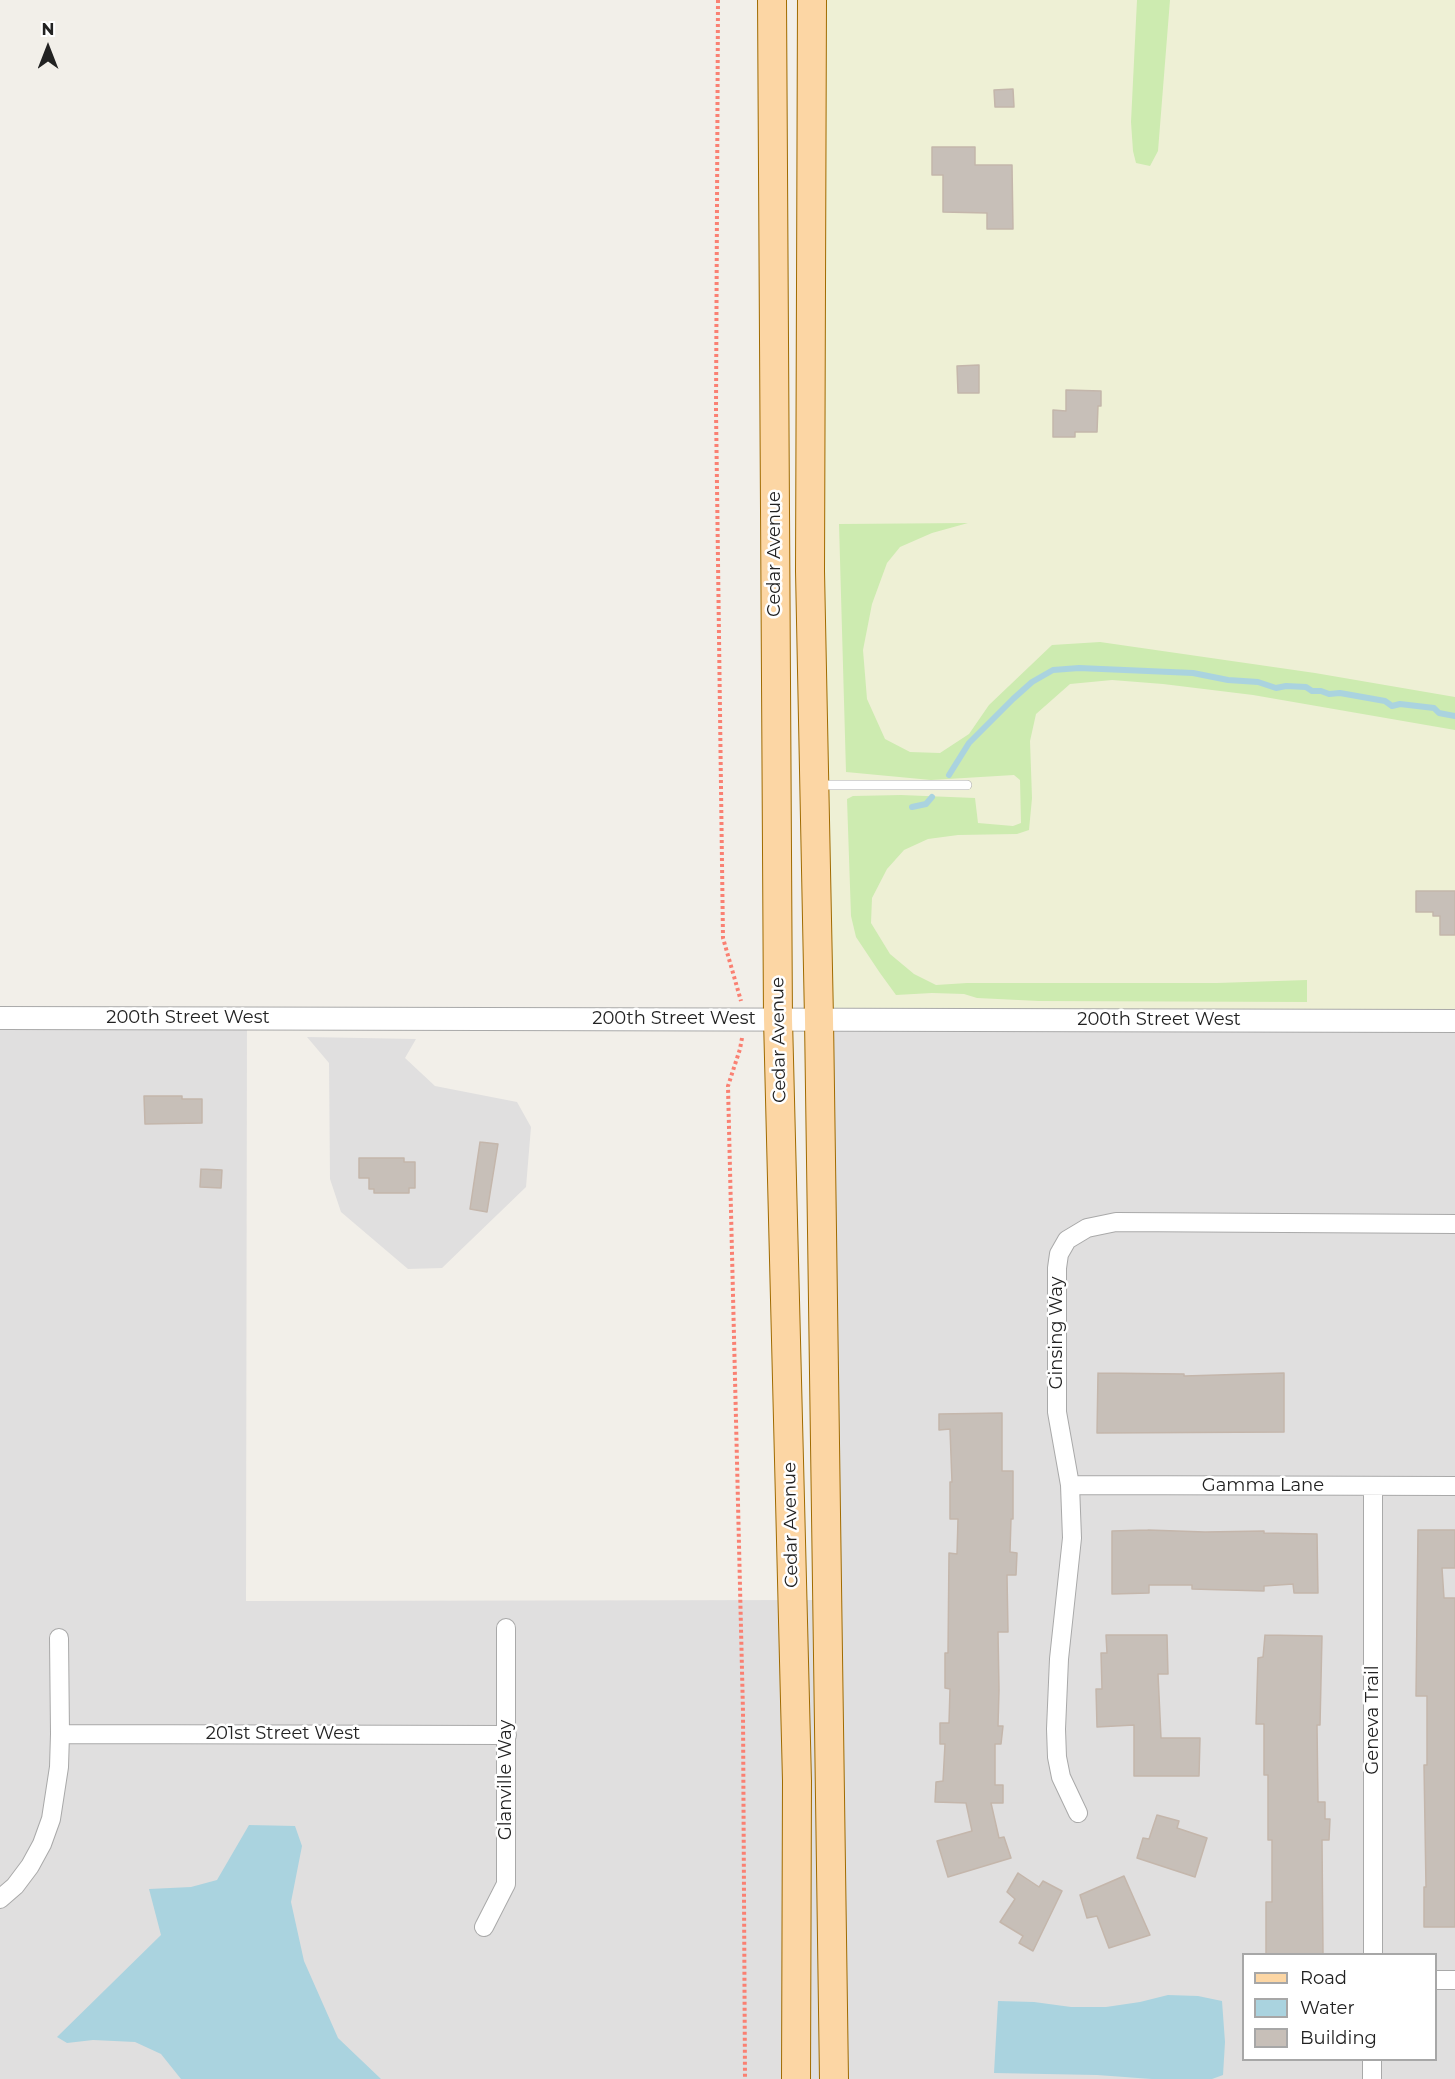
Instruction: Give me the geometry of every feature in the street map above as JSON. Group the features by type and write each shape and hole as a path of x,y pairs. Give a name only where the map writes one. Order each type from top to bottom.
{"main road":[{"name":"Cedar Avenue","path":"772,0 778,1019 797,1781 796,2079"},
{"name":"Cedar Avenue","path":"812,0 810,571 819,1019 834,2079"}],"street":[{"name":"200th Street West","path":"0,1018 1455,1021"},
{"name":"Ginsing Way","path":"1078,1813 1061,1777 1057,1757 1056,1729 1059,1659 1072,1548 1070,1485 1057,1412 1057,1268 1059,1254 1067,1240 1088,1228 1116,1222 1455,1224"},
{"name":"Gamma Lane","path":"1070,1485 1455,1486"},
{"name":"Geneva Trail","path":"1373,1486 1373,1953"},
{"name":"Glanville Way","path":"484,1927 506,1884 506,1628"},
{"path":"0,1899 15,1886 30,1866 42,1844 51,1819 56,1794 60,1734 59,1638"},
{"name":"201st Street West","path":"60,1734 507,1735"},
{"path":"1437,1980 1455,1980"},
{"path":"1372,2061 1372,2079"}],"lane":[{"path":"814,785 967,785"}],"shaded area":[{"path":"0,1018 247,1018 246,1601 817,1600 819,1019 1455,1021 1455,2079 0,2079"},
{"path":"307,1037 416,1039 405,1058 435,1086 517,1102 531,1127 526,1187 442,1268 408,1269 341,1212 330,1179 329,1063"}],"green space":[{"path":"826,0 1455,0 1455,1021 819,1019"},
{"path":"1137,0 1170,0 1158,151 1150,166 1136,163 1133,151 1131,122"},
{"path":"968,523 932,533 900,547 887,563 872,604 863,650 867,699 885,739 910,752 940,753 969,734 989,705 1052,645 1100,642 1315,673 1455,697 1455,730 1253,695 1163,684 1112,680 1070,684 1036,714 1030,741 1032,798 1029,830 1017,834 958,835 928,839 904,850 887,869 872,898 871,923 890,954 914,974 936,985 1307,980 1307,1002 1039,1001 977,998 964,994 896,995 880,973 856,937 851,916 847,799 853,796 901,795 975,798 978,823 1013,826 1021,823 1020,780 1014,775 931,780 846,772 839,524"}],"water":[{"path":"249,1825 295,1826 302,1846 291,1902 304,1961 338,2038 381,2079 181,2079 161,2054 135,2042 93,2040 67,2043 57,2037 161,1935 149,1889 191,1887 217,1880"},
{"path":"1168,1995 1198,1996 1222,2001 1225,2042 1223,2075 1212,2079 1152,2079 1097,2075 994,2073 998,2001 1034,2002 1071,2007 1106,2007"}],"building":[{"path":"1013,89 1014,107 995,107 994,90"},
{"path":"932,147 975,147 975,165 1012,165 1013,229 987,229 987,213 943,212 943,175 932,175"},
{"path":"979,365 979,393 958,393 957,366"},
{"path":"1066,390 1101,391 1097,432 1075,432 1075,437 1053,437 1053,410 1066,411"},
{"path":"1416,891 1455,891 1455,935 1440,935 1440,916 1433,916 1433,912 1416,912"},
{"path":"144,1096 182,1096 182,1099 202,1099 202,1123 145,1124"},
{"path":"480,1142 498,1144 487,1212 470,1209"},
{"path":"359,1158 404,1158 404,1162 415,1162 415,1188 409,1188 409,1193 374,1193 374,1189 369,1189 369,1178 359,1178"},
{"path":"201,1169 222,1170 221,1188 200,1187"},
{"path":"1098,1373 1184,1374 1184,1376 1284,1373 1284,1432 1097,1433"},
{"path":"1002,1413 1002,1471 1013,1471 1010,1552 1017,1553 1016,1575 1007,1575 1008,1632 998,1632 998,1726 1003,1726 1001,1744 995,1744 995,1785 1003,1785 1003,1803 991,1803 999,1838 1004,1837 1011,1858 948,1877 937,1841 972,1831 966,1803 935,1802 936,1782 943,1781 945,1744 940,1744 940,1723 949,1723 950,1689 945,1688 945,1653 948,1653 949,1553 957,1554 958,1519 950,1519 950,1482 952,1482 950,1429 939,1430 939,1414"},
{"path":"1418,1530 1455,1530 1455,1568 1442,1568 1444,1598 1455,1598 1455,1927 1424,1927 1424,1887 1426,1887 1424,1765 1427,1765 1427,1696 1416,1696"},
{"path":"1112,1531 1317,1534 1318,1593 1294,1593 1293,1584 1264,1586 1264,1591 1192,1589 1192,1585 1149,1585 1149,1593 1112,1594"},
{"path":"1106,1635 1167,1635 1168,1674 1158,1674 1161,1738 1200,1738 1199,1776 1134,1776 1134,1725 1097,1727 1096,1689 1102,1689 1101,1653 1107,1653"},
{"path":"1265,1635 1322,1636 1320,1725 1317,1725 1318,1802 1325,1802 1325,1819 1330,1819 1329,1840 1322,1840 1323,1953 1266,1953 1266,1902 1272,1902 1272,1840 1268,1840 1268,1775 1264,1775 1264,1724 1256,1724 1258,1658 1263,1657"},
{"path":"1157,1815 1179,1821 1177,1828 1207,1838 1195,1877 1137,1858 1143,1838 1149,1839"},
{"path":"1018,1873 1039,1887 1043,1881 1062,1891 1033,1951 1019,1943 1023,1936 1000,1922 1015,1899 1007,1892"},
{"path":"1124,1876 1150,1935 1109,1948 1097,1916 1087,1918 1080,1895"}],"waterway":[{"path":"949,775 969,743 1032,682 1053,670 1079,668 1193,673 1228,680 1258,682 1276,688 1306,687 1312,691 1340,693 1385,701 1392,706 1400,704 1434,708 1439,713 1455,716"},
{"path":"912,807 926,804 932,797"}]}
